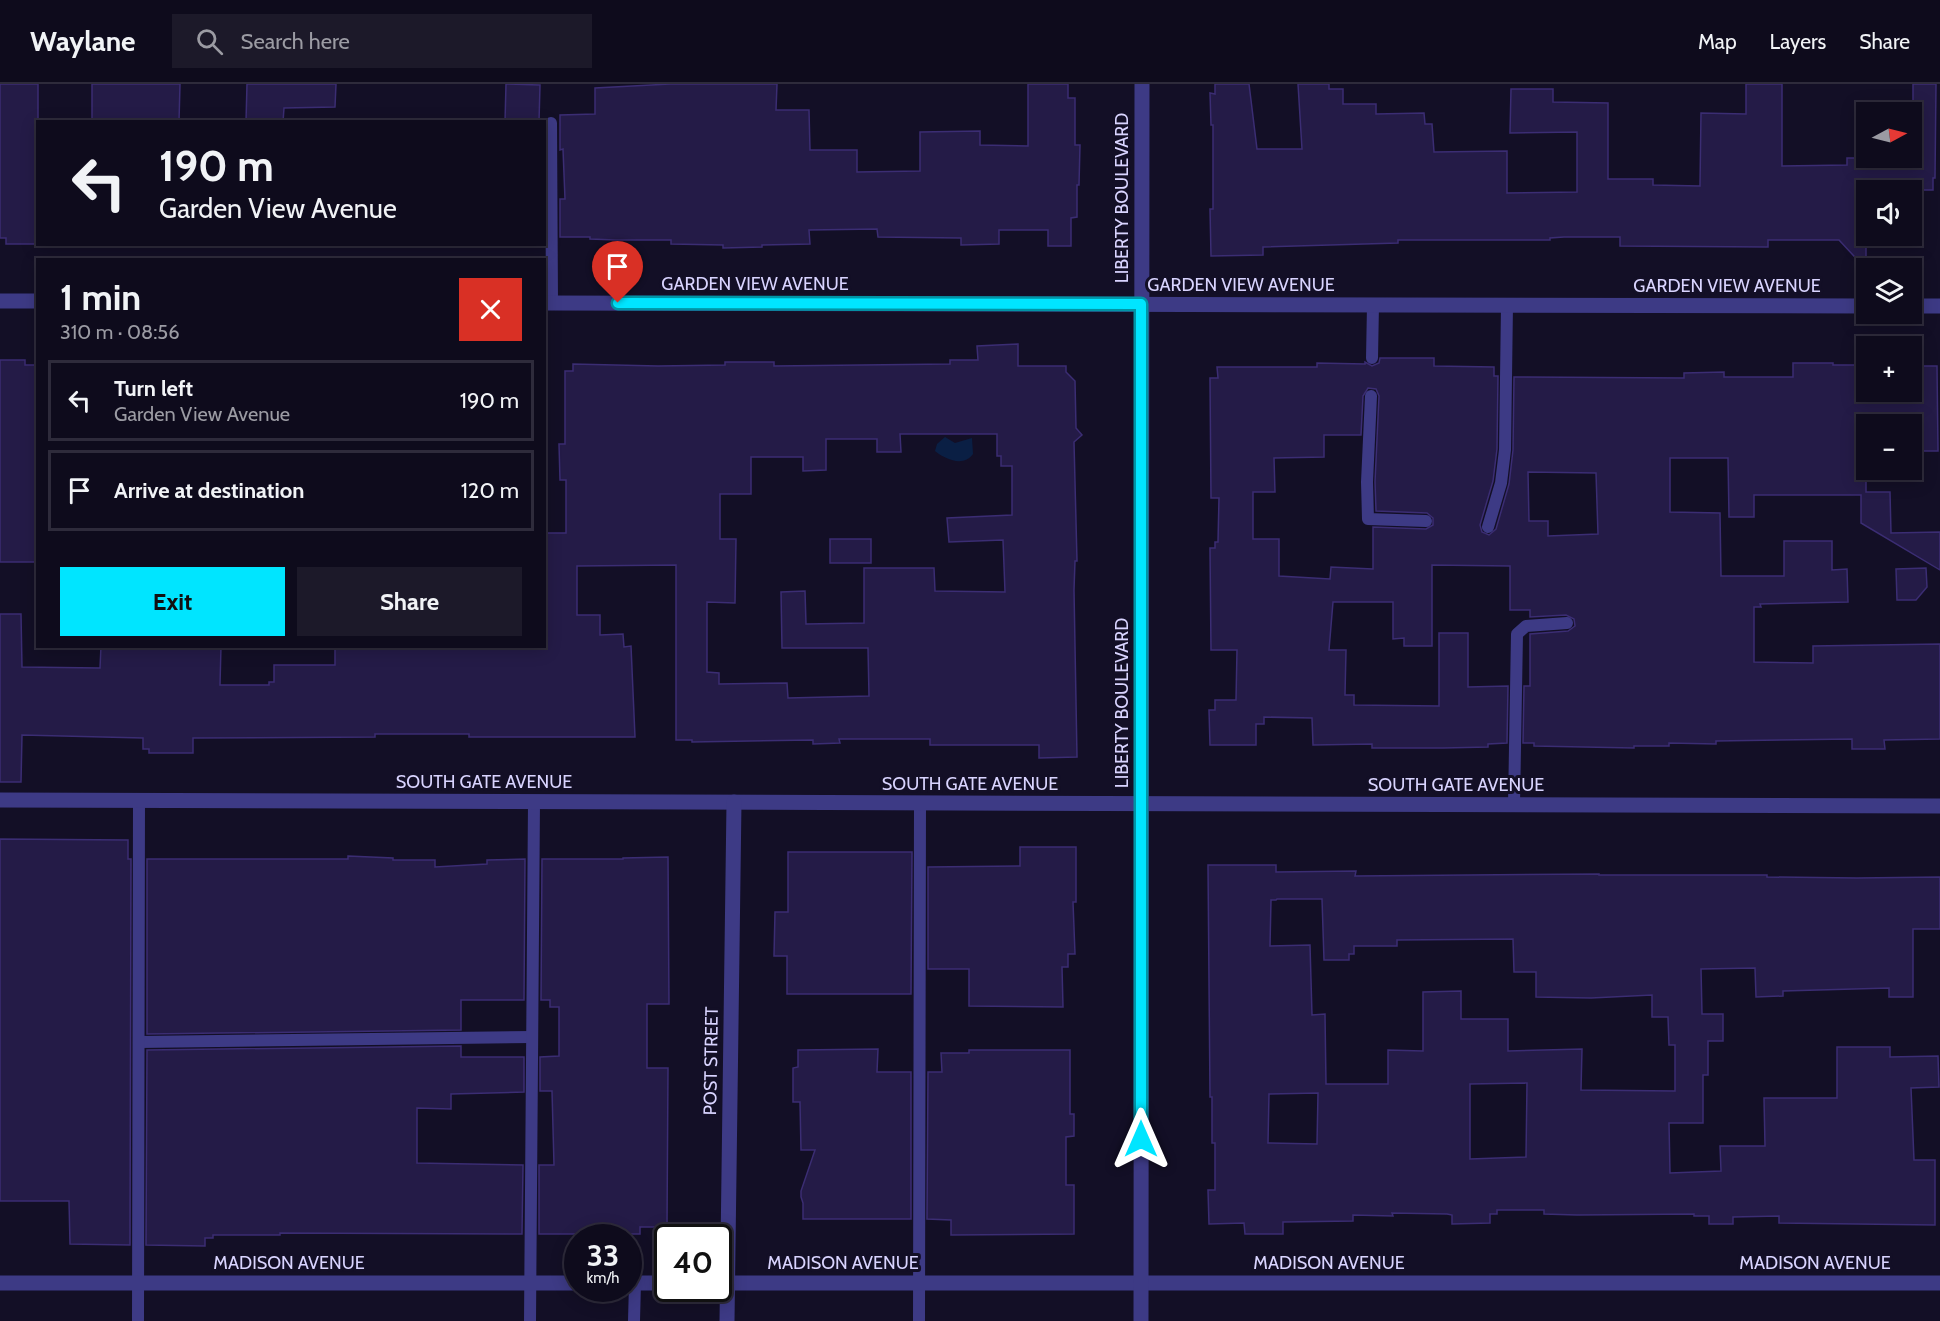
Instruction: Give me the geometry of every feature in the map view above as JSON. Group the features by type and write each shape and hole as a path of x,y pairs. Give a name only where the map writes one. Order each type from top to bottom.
{"street":[{"name":"LIBERTY BOULEVARD","path":"1141,1321 1142,84"},
{"path":"0,301 36,301"},
{"name":"GARDEN VIEW AVENUE","path":"548,303 1856,306"},
{"path":"1922,306 1940,306"},
{"name":"SOUTH GATE AVENUE","path":"0,800 1940,806"},
{"name":"POST STREET","path":"724,1224 734,802"},
{"name":"MADISON AVENUE","path":"0,1283 564,1283"},
{"name":"MADISON AVENUE","path":"732,1283 1940,1283"},
{"name":"POST STREET","path":"725,1302 727,1321"}],"lane":[{"path":"548,303 551,123"},
{"path":"1372,358 1373,305"},
{"path":"1488,527 1501,483 1505,450 1507,305"},
{"path":"1371,396 1366,482 1368,519 1426,521"},
{"path":"1514,805 1517,634 1526,626 1567,622"},
{"path":"138,1321 139,801"},
{"path":"530,1321 534,802"},
{"path":"919,1321 920,803"},
{"path":"139,1042 532,1037"},
{"path":"633,1302 634,1321"}],"water":[{"path":"945,437 955,443 972,438 973,454 965,460 955,461 939,454 935,451 937,444"}],"building":[{"path":"0,84 38,84 36,244 6,244 6,238 0,238"},
{"path":"92,84 180,84 179,120 92,120"},
{"path":"247,84 336,84 335,107 284,108 283,120 246,120"},
{"path":"506,84 540,85 539,120 505,120"},
{"path":"670,84 777,84 776,110 809,110 810,150 857,150 857,172 920,171 920,132 980,131 980,145 1028,146 1028,84 1068,84 1068,98 1075,98 1075,145 1080,145 1077,217 1071,218 1071,246 1048,246 1048,230 999,230 999,244 961,245 961,238 878,237 877,229 809,230 810,244 723,248 723,245 671,244 671,240 560,237 560,199 565,199 563,149 560,150 560,115 595,114 595,88"},
{"path":"1215,84 1249,84 1257,149 1302,149 1298,84 1329,84 1329,89 1343,89 1343,104 1376,104 1376,114 1424,113 1425,124 1432,124 1434,152 1507,151 1507,193 1577,192 1577,132 1510,133 1511,89 1553,89 1553,102 1608,103 1608,179 1653,179 1653,185 1700,186 1701,113 1746,114 1746,84 1782,84 1782,166 1847,165 1847,158 1856,158 1856,168 1922,168 1922,102 1913,102 1913,84 1936,84 1935,178 1933,178 1933,190 1922,190 1922,180 1856,180 1856,246 1866,246 1866,258 1856,258 1839,240 1768,240 1768,247 1620,246 1620,237 1564,237 1550,238 1550,240 1398,240 1398,243 1263,247 1263,255 1211,256 1213,125 1211,125 1210,93 1215,94"},
{"path":"1018,344 1018,366 1066,366 1066,372 1075,381 1076,428 1082,435 1074,442 1077,561 1075,561 1074,590 1077,757 1039,758 1039,745 930,745 930,739 839,739 840,743 813,744 813,740 692,742 692,740 676,740 676,565 577,566 577,615 600,615 600,635 623,634 624,647 631,646 635,737 469,737 469,734 375,734 375,737 193,738 193,753 149,753 149,749 143,749 143,738 22,735 21,782 0,782 0,614 21,614 22,667 100,668 101,648 221,648 220,685 269,685 269,682 274,682 274,665 335,665 335,648 546,648 546,533 566,533 566,480 560,480 559,444 565,444 565,371 573,371 573,364 658,366 774,362 774,366 950,364 950,360 978,360 977,346","holes":["900,434 997,434 997,456 1001,456 1001,466 1012,466 1012,515 947,518 949,542 1003,540 1005,592 935,591 934,568 864,568 864,623 806,624 805,591 781,592 782,648 868,648 869,696 788,698 787,683 719,684 719,673 707,672 707,602 735,603 736,539 720,539 720,494 751,494 751,457 803,457 803,471 826,470 826,439 877,439 877,452 901,452"]},
{"path":"1380,358 1434,358 1434,366 1494,367 1494,376 1498,376 1497,449 1493,481 1480,525 1482,532 1489,535 1496,529 1509,484 1513,450 1514,377 1684,378 1684,373 1724,372 1724,377 1793,377 1793,363 1833,363 1833,365 1856,365 1856,402 1922,402 1922,366 1937,366 1938,451 1922,451 1922,414 1856,414 1856,480 1866,480 1866,492 1890,492 1891,533 1940,532 1940,570 1861,523 1861,495 1754,495 1754,517 1729,517 1728,458 1670,458 1670,512 1720,513 1721,576 1784,576 1784,541 1832,541 1832,570 1847,569 1848,602 1760,604 1761,607 1754,607 1754,662 1813,663 1813,646 1940,644 1940,739 1884,740 1885,749 1852,749 1852,739 1716,741 1716,744 1669,743 1669,746 1634,746 1634,748 1534,746 1534,743 1523,743 1524,686 1530,686 1530,634 1568,631 1575,626 1574,619 1566,615 1530,617 1530,610 1510,610 1510,566 1432,565 1432,646 1404,646 1404,638 1393,639 1393,602 1333,602 1329,650 1346,650 1345,695 1354,695 1354,705 1439,706 1439,633 1468,633 1468,687 1508,686 1507,743 1488,744 1488,747 1443,748 1372,748 1372,744 1313,745 1312,718 1264,717 1264,724 1256,724 1256,745 1210,745 1209,710 1215,710 1215,700 1236,700 1237,650 1211,650 1210,548 1215,548 1215,542 1218,542 1219,498 1211,498 1210,378 1218,378 1217,367 1317,367 1317,363 1365,364 1365,362 1372,366 1379,363","holes":["1368,388 1376,389 1379,396 1376,511 1427,513 1433,518 1433,525 1426,529 1373,527 1373,569 1331,567 1330,579 1279,576 1279,539 1253,539 1253,492 1275,492 1274,458 1324,457 1324,435 1361,435 1363,396","1528,472 1596,473 1598,534 1548,536 1548,521 1529,521"]},
{"path":"0,360 25,360 25,365 36,365 36,562 0,562"},
{"path":"830,539 871,539 871,563 830,563"},
{"path":"1926,568 1927,587 1916,600 1897,600 1896,569"},
{"path":"0,839 128,840 128,859 131,859 130,1245 70,1244 69,1201 0,1201"},
{"path":"1020,847 1076,847 1076,902 1073,902 1075,954 1068,954 1068,967 1062,967 1063,1007 969,1006 969,969 928,969 928,867 1020,866"},
{"path":"788,852 912,852 911,994 787,994 787,956 774,956 775,912 788,912"},
{"path":"348,856 393,858 393,860 435,860 435,867 487,864 487,860 525,859 524,1000 461,1000 461,1030 147,1034 147,859 348,859"},
{"path":"668,857 669,1004 647,1004 647,1068 668,1068 667,1224 642,1227 642,1224 564,1224 564,1234 539,1234 539,1165 554,1165 552,1091 540,1091 540,1057 559,1056 559,1007 550,1007 550,1000 541,1000 542,859"},
{"path":"1208,865 1276,865 1276,872 1356,871 1355,876 1599,874 1940,877 1940,929 1913,929 1913,997 1889,997 1889,988 1783,991 1783,996 1756,997 1755,968 1701,969 1702,1014 1723,1014 1723,1041 1708,1041 1708,1075 1703,1075 1703,1123 1669,1123 1670,1173 1721,1171 1720,1146 1765,1146 1764,1098 1837,1098 1837,1047 1890,1047 1890,1057 1938,1056 1939,1087 1911,1088 1914,1160 1935,1160 1935,1225 1779,1223 1779,1216 1733,1217 1733,1224 1709,1224 1709,1216 1694,1216 1694,1214 1577,1215 1544,1214 1544,1210 1497,1210 1497,1214 1490,1214 1490,1223 1452,1224 1452,1215 1447,1214 1392,1213 1393,1216 1353,1215 1353,1221 1283,1222 1283,1234 1245,1234 1244,1223 1209,1224 1208,1190 1215,1190 1215,1143 1212,1143 1212,1097 1210,1097","holes":["1322,899 1324,960 1349,960 1349,954 1354,954 1354,946 1397,946 1397,940 1513,939 1514,972 1536,972 1536,997 1591,998 1652,995 1652,1017 1668,1017 1669,1045 1675,1045 1675,1091 1581,1090 1582,1049 1508,1051 1508,1019 1461,1019 1461,991 1423,992 1423,1051 1388,1050 1388,1084 1326,1084 1325,1014 1312,1015 1310,945 1270,946 1271,900","1527,1083 1526,1157 1470,1159 1470,1084","1318,1093 1317,1144 1268,1143 1269,1094"]},
{"path":"461,1046 461,1057 524,1057 524,1092 451,1094 451,1109 417,1108 417,1163 523,1165 522,1234 280,1233 280,1235 213,1235 213,1238 205,1238 205,1246 146,1245 147,1050"},
{"path":"878,1049 877,1072 911,1072 911,1219 803,1219 801,1191 815,1150 801,1150 800,1102 793,1102 793,1068 798,1067 798,1050"},
{"path":"969,1050 1070,1050 1070,1114 1074,1114 1074,1136 1066,1137 1066,1185 1074,1185 1074,1234 951,1235 951,1220 927,1219 928,1072 942,1072 941,1053 969,1053"}],"route":[{"path":"618,303 1141,304 1141,1139"}]}
